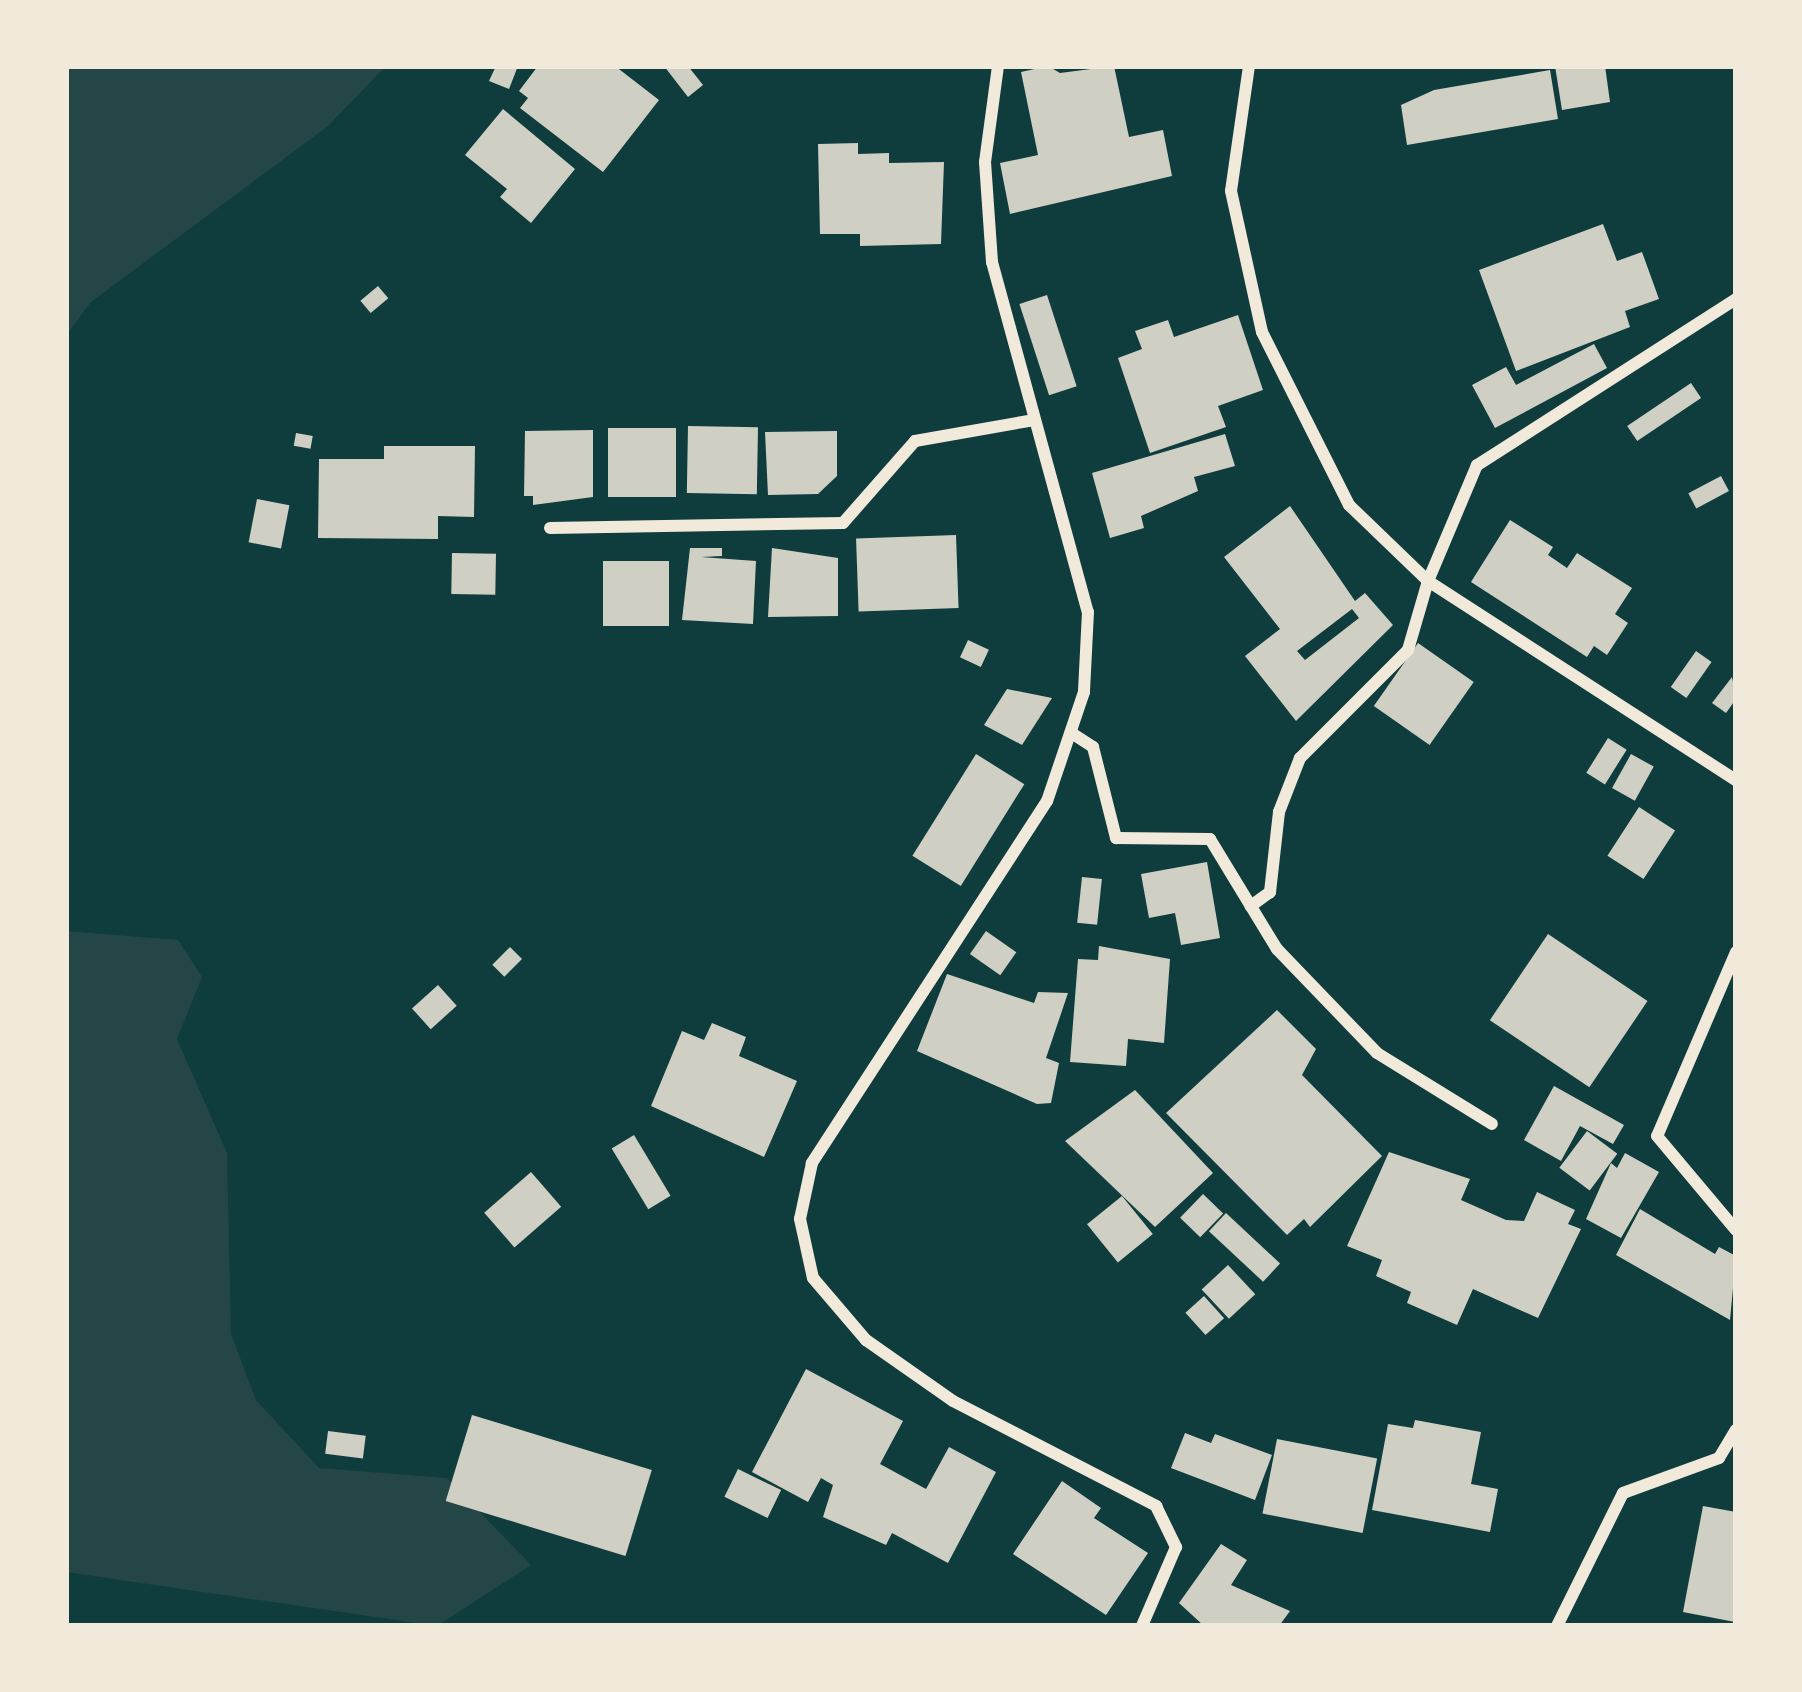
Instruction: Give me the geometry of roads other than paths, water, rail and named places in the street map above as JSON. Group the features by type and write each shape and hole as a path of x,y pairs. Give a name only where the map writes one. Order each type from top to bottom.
{"street":[{"path":"998,66 985,163 992,262 1088,611 1073,734 1048,801 812,1162 800,1219 813,1278 866,1340 953,1401 1156,1506 1176,1547 1144,1625"},
{"path":"1249,66 1231,191 1262,332 1349,505 1428,581 1736,780"},
{"path":"1252,906 1270,892 1279,812 1300,758 1408,650 1428,581 1477,465 1736,298"},
{"path":"550,528 844,523 915,441 1034,420"},
{"path":"1073,734 1093,747 1116,838 1210,839 1276,949 1377,1054 1492,1124"},
{"path":"1736,952 1657,1136 1736,1230"},
{"path":"1557,1626 1623,1493 1719,1458 1736,1430"}]}
